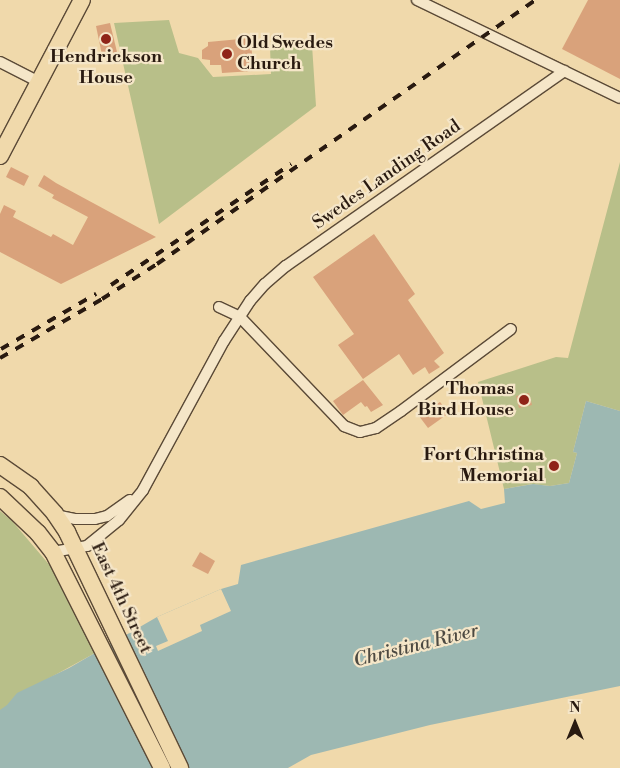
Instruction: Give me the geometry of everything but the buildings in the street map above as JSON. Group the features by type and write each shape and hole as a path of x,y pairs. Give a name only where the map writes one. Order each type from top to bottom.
{"main road":[{"path":"2,148 82,0"},
{"name":"East 4th Street","path":"0,465 31,487 55,514 76,549 180,768"},
{"path":"0,497 38,533 53,552 162,768"}],"street":[{"path":"417,0 620,98"},
{"path":"0,62 39,82"},
{"name":"Swedes Landing Road","path":"53,552 87,546 119,520 143,490 224,341 264,284 286,266 564,71"},
{"path":"219,307 240,316 344,426 360,432 383,424 511,329"},
{"name":"Swedes Landing Road","path":"55,514 86,520 107,516 143,490"}],"green space":[{"path":"169,20 179,53 198,58 213,77 271,74 270,47 312,45 316,106 159,224 114,23"},
{"path":"620,162 620,411 586,401 573,452 577,453 569,483 550,486 532,484 504,489 478,382 556,357 568,358"},
{"path":"0,511 12,521 58,575 95,653 44,681 0,720"}],"water":[{"name":"Christina River","path":"586,401 620,411 620,686 430,725 311,755 288,768 0,768 0,710 17,693 69,668 157,617 221,589 238,584 241,565 469,501 481,509 505,503 504,489 533,484 550,486 569,483 577,453 573,452"}],"pier":[{"path":"221,589 231,611 200,625 202,631 158,651 156,646 168,641 157,617"}],"railway":[{"path":"0,358 102,299 157,264 536,0"},
{"path":"111,285 291,164"},
{"path":"1,349 96,294"}],"place":[{"name":"Hendrickson House","path":"106,39"},
{"name":"Old Swedes Church","path":"227,54"},
{"name":"Thomas Bird House","path":"524,400"},
{"name":"Fort Christina Memorial","path":"554,466"}]}
